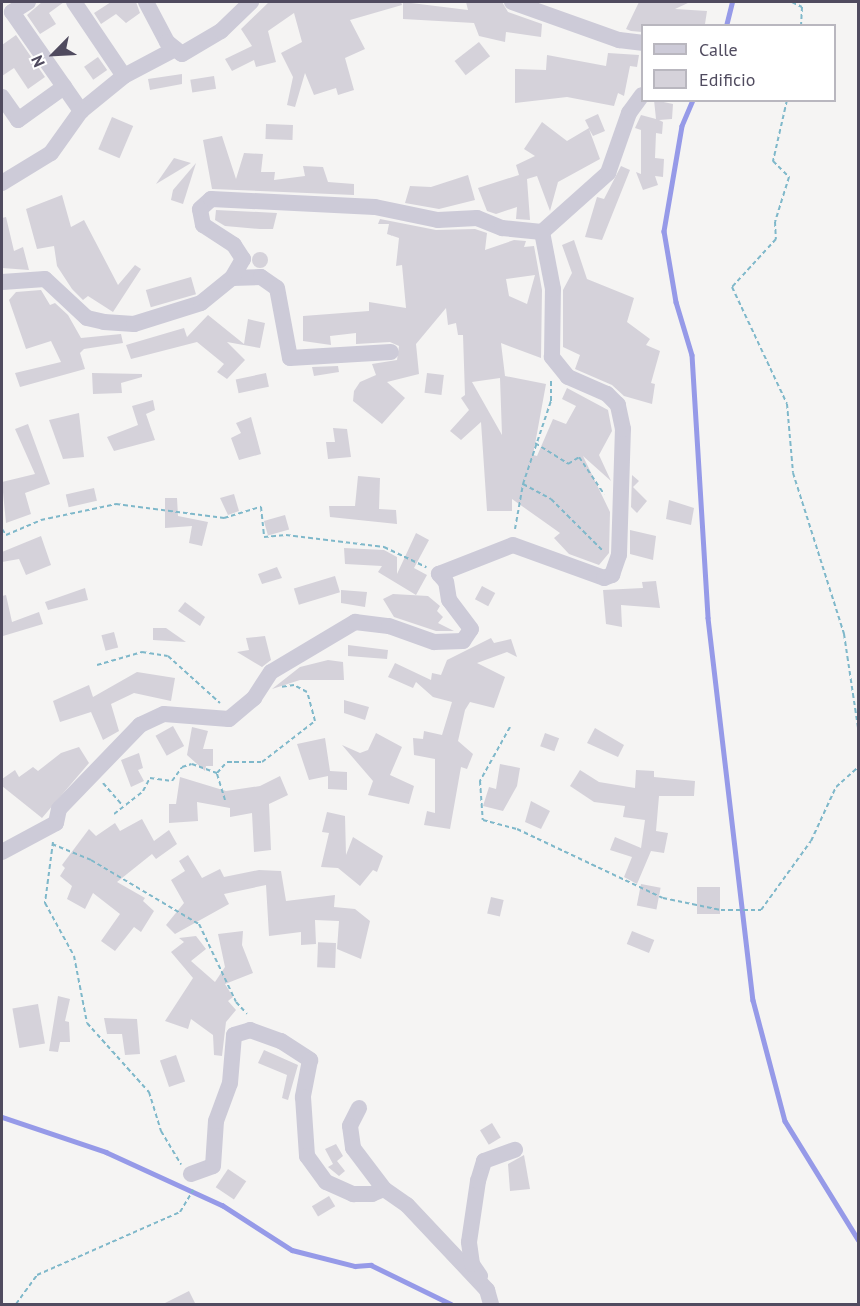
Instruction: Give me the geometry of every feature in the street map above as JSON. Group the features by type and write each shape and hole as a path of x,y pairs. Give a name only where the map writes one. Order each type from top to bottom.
{"street":[{"path":"28,2 6,11 81,111"},
{"path":"74,2 124,76"},
{"path":"146,2 175,50 182,54 194,49 251,2"},
{"path":"512,2 619,40 641,44"},
{"path":"2,183 51,153 81,111 124,76 175,50"},
{"path":"2,98 18,120 64,87"},
{"path":"2,282 45,279 87,318 134,324 201,303 232,278 243,259 234,245 203,225 200,209 211,199 375,207 438,220 477,218 502,228 542,232 608,174 629,113 641,96"},
{"path":"2,852 56,823 59,809 152,718 177,713 215,722 238,713 271,672 355,622 389,626 434,642 463,641 471,629 449,600 446,582 439,574 513,545 604,578 612,575 619,558 623,429 618,405 557,366 552,357 553,289 542,232"},
{"path":"232,278 261,276 277,288 290,358 391,352"},
{"path":"191,1174 213,1167 216,1121 230,1083 230,1046 234,1035 250,1030 305,1053 310,1060 303,1097 307,1156 326,1182 353,1194 372,1194 384,1189"},
{"path":"359,1108 350,1126 353,1148 384,1189 407,1205 484,1287"},
{"path":"491,1305 472,1264 470,1242 478,1181 484,1161 515,1150"}],"path":[{"path":"792,2 802,7 801,24"},
{"path":"787,102 773,160 789,177 775,222 776,240 732,286 787,404 793,474 844,634 858,728"},
{"path":"513,545 524,484 551,401 549,363 557,366"},
{"path":"536,443 568,464 579,457 608,502"},
{"path":"524,484 550,499 607,555 619,558"},
{"path":"2,529 6,535 41,520 116,504 224,518 261,507 264,537 286,535 384,547 439,574"},
{"path":"97,665 142,652 168,656 238,713"},
{"path":"217,773 227,762 262,762 315,721 307,692 298,686 256,692"},
{"path":"510,727 480,781 483,820 517,829 663,898 721,910 761,910 811,841 836,787 858,767"},
{"path":"114,814 143,791 148,780 172,781 182,766 192,764 217,773"},
{"path":"217,773 225,800"},
{"path":"95,775 123,806"},
{"path":"16,1305 37,1275 180,1212 193,1192 191,1174 174,1158 160,1131 149,1092 87,1023 74,956 45,903 56,823"},
{"path":"52,844 91,860 199,924 236,1002 246,1009 250,1030"}],"building":[{"path":"42,2 64,2 49,13 56,24 40,34 27,15"},
{"path":"111,2 136,2 140,13 126,23 116,14 101,24 94,13"},
{"path":"269,2 401,2 402,5 350,20 365,49 345,58 354,90 338,95 336,88 314,95 305,73 295,107 287,105 293,77 281,53 302,42 294,13 268,31 276,62 256,67 254,60 232,71 225,59 252,46 241,29"},
{"path":"403,2 468,10 466,2 502,2 508,12 542,24 541,37 506,32 505,42 479,36 474,23 403,19"},
{"path":"639,2 690,2 675,9 707,11 705,24 641,24 641,32 626,29"},
{"path":"16,35 45,77 28,89 14,68 2,76 2,45"},
{"path":"479,42 490,56 466,75 455,61"},
{"path":"608,53 639,55 637,67 630,66 624,96 618,93 614,106 567,97 515,103 515,69 546,70 547,55 606,66"},
{"path":"98,57 107,70 93,80 84,67"},
{"path":"182,74 182,84 150,90 148,79"},
{"path":"214,76 216,89 192,93 190,80"},
{"path":"654,102 673,104 672,119 659,120 663,122 662,134 656,133 655,158 664,159 663,177 655,176 658,185 643,190 636,172 641,174 641,130 635,128 641,115 656,119"},
{"path":"598,114 605,131 593,136 589,129 600,159 558,182 550,211 537,176 527,179 530,220 516,219 517,207 496,214 487,211 478,188 519,175 516,165 535,156 524,149 542,122 567,141 589,128 585,120"},
{"path":"112,117 133,126 119,158 98,149"},
{"path":"266,124 293,125 292,140 265,139"},
{"path":"222,136 236,179 244,153 263,154 261,172 275,172 274,180 305,176 303,166 323,167 328,182 354,184 354,195 212,189 203,140"},
{"path":"174,158 191,163 156,184"},
{"path":"196,163 183,204 171,200 173,190"},
{"path":"621,166 630,170 602,240 585,237 597,197 604,199"},
{"path":"468,175 475,200 439,209 405,203 410,186 431,187"},
{"path":"62,195 71,227 84,220 118,285 135,265 141,269 113,312 88,296 83,300 72,289 57,266 54,246 37,249 26,209"},
{"path":"216,210 277,213 273,229 260,229 225,226 215,220"},
{"path":"6,217 14,251 23,247 29,270 2,268 2,218"},
{"path":"380,219 436,230 475,229 487,233 485,250 514,240 526,241 524,247 534,246 542,290 541,358 501,343 505,376 546,384 533,455 537,456 553,419 566,424 576,406 562,399 567,388 608,410 612,431 599,455 611,481 583,456 610,512 609,553 599,565 569,554 554,538 560,533 512,499 512,511 487,511 481,422 461,440 450,431 469,410 461,398 465,395 463,335 458,335 456,323 448,325 446,308 416,344 419,374 387,382 405,398 382,424 353,401 354,391 360,382 376,375 372,364 397,360 399,346 390,342 356,344 356,333 330,336 331,345 303,341 303,316 369,311 369,302 406,308 402,265 396,266 399,238 387,234 389,224 378,224","holes":["535,275 527,304 509,296 506,279","500,378 502,435 472,382"]},
{"path":"574,240 587,279 634,298 627,322 650,339 646,345 660,351 651,383 655,384 652,404 624,396 612,385 575,369 580,355 563,347 563,290 572,273 562,245"},
{"path":"257,252 263,252 268,260 266,266 257,268 252,263 252,257"},
{"path":"191,277 196,294 151,307 146,290"},
{"path":"41,290 50,305 55,303 68,315 81,338 121,334 123,343 84,349 80,353 85,369 20,387 15,373 61,362 51,341 26,349 9,300 16,292"},
{"path":"208,315 244,344 248,319 265,323 260,348 227,342 245,360 227,379 217,372 224,364 197,342 131,359 126,345 184,328 187,337"},
{"path":"338,366 339,372 314,376 312,367"},
{"path":"92,373 142,374 142,377 121,383 122,393 93,394"},
{"path":"266,373 269,387 239,393 236,379"},
{"path":"427,373 444,375 441,395 425,393"},
{"path":"153,400 155,410 146,414 155,440 114,451 107,437 138,425 132,406"},
{"path":"79,413 84,457 63,459 49,420"},
{"path":"251,417 261,454 239,460 231,438 241,433 236,423"},
{"path":"28,424 50,484 25,493 31,514 6,523 2,482 35,474 15,429"},
{"path":"333,428 347,429 351,457 328,459 326,442 335,442"},
{"path":"632,475 639,481 633,487 647,501 637,513 631,507"},
{"path":"358,476 380,478 379,509 396,510 397,524 330,517 329,506 355,506"},
{"path":"94,488 97,501 69,507 66,495"},
{"path":"234,494 239,511 228,515 220,498"},
{"path":"165,498 177,498 178,516 208,522 202,546 189,543 192,526 165,528"},
{"path":"669,500 694,508 691,525 666,519"},
{"path":"285,515 289,529 268,535 264,521"},
{"path":"630,530 656,536 653,560 630,554"},
{"path":"416,533 429,540 414,568 427,575 416,595 378,572 382,566 345,564 344,548 384,550 397,557 397,574"},
{"path":"41,536 51,565 26,575 19,559 2,562 2,552"},
{"path":"277,567 282,578 262,584 258,574"},
{"path":"335,576 340,592 299,605 294,589"},
{"path":"656,581 660,608 621,605 622,627 606,624 603,590 643,588 642,582"},
{"path":"482,586 495,593 488,606 475,599"},
{"path":"85,588 88,600 48,610 45,602"},
{"path":"341,590 367,592 365,607 341,603"},
{"path":"393,594 428,596 440,606 437,611 443,617 438,623 454,631 436,631 394,617 383,599"},
{"path":"6,595 12,622 39,612 43,624 3,636 2,596"},
{"path":"185,602 205,617 200,626 178,611"},
{"path":"153,628 166,628 186,642 153,640"},
{"path":"114,632 118,647 106,651 101,635"},
{"path":"265,636 271,660 262,667 237,652 249,650 246,638"},
{"path":"491,638 494,643 511,639 517,657 507,652 477,663 505,677 494,708 470,702 465,710 458,741 473,754 467,769 461,767 450,829 424,825 427,811 435,813 435,759 414,755 413,738 423,739 424,731 442,735 452,702 433,697 416,682 413,688 388,677 395,663 431,680 432,673 441,675 447,660"},
{"path":"348,645 388,650 387,659 348,656"},
{"path":"328,660 343,662 344,680 300,680 272,689 300,667"},
{"path":"137,672 175,678 171,701 134,693 111,704 119,731 103,740 91,712 60,722 53,701 89,685 93,697"},
{"path":"344,700 369,707 365,720 344,713"},
{"path":"173,726 184,746 167,756 156,736"},
{"path":"192,727 208,731 203,749 213,749 213,766 206,766 205,771 187,755"},
{"path":"595,728 624,745 618,757 587,743"},
{"path":"376,733 402,747 390,775 414,786 409,804 368,795 373,781 342,745 360,753 368,750"},
{"path":"545,733 559,738 554,751 540,746"},
{"path":"325,738 330,771 347,772 347,790 328,789 328,776 309,780 297,744"},
{"path":"79,747 89,763 42,818 2,786 2,779 15,770 19,777 33,767 38,771 61,753"},
{"path":"139,753 143,768 138,770 144,781 131,787 121,760"},
{"path":"500,764 520,768 517,786 503,811 483,806 489,787 496,789"},
{"path":"580,770 599,782 635,788 636,770 654,771 654,777 695,781 694,796 659,796 656,831 668,833 664,853 651,851 637,884 624,877 632,857 610,850 615,837 641,848 645,820 623,817 625,806 594,802 570,786"},
{"path":"280,776 288,795 269,804 271,850 254,852 252,813 230,817 230,808 197,802 198,821 169,823 169,804 176,804 180,777 226,791 260,786"},
{"path":"531,801 550,811 541,829 525,822"},
{"path":"327,812 345,816 346,855 353,837 383,856 377,872 373,870 360,886 338,868 321,867 329,833 322,832"},
{"path":"142,819 154,841 169,830 177,844 156,859 152,854 117,882 145,898 143,901 154,911 141,932 134,927 115,951 101,941 120,914 93,893 85,909 67,899 72,886 60,876 65,868 62,865 89,829 96,836 115,823 120,831"},
{"path":"188,855 202,878 220,869 224,877 259,870 281,871 286,901 335,895 334,907 355,909 370,921 361,959 337,949 339,921 315,920 316,944 301,945 301,932 269,936 266,885 224,894 229,904 175,934 166,925 184,903 171,880 185,871 179,861"},
{"path":"641,884 661,888 656,909 637,906"},
{"path":"697,887 720,887 720,914 697,914"},
{"path":"491,897 504,900 500,916 487,914"},
{"path":"243,931 242,945 253,973 225,984 233,997 228,1001 236,1010 226,1022 222,1056 214,1055 213,1035 191,1019 188,1029 165,1021 193,978 171,952 184,942 179,938 196,936 206,949 191,961 215,982 225,967 218,934"},
{"path":"632,931 654,940 649,953 627,944"},
{"path":"318,942 336,943 335,968 317,967"},
{"path":"58,996 70,999 65,1021 69,1022 70,1042 60,1042 58,1052 49,1051"},
{"path":"38,1004 45,1043 19,1048 12,1009"},
{"path":"104,1018 137,1019 140,1054 125,1055 122,1034 107,1034"},
{"path":"264,1050 298,1065 288,1100 282,1098 287,1075 258,1063"},
{"path":"176,1055 185,1081 169,1087 160,1061"},
{"path":"492,1123 501,1138 489,1145 480,1130"},
{"path":"336,1144 343,1156 337,1161 345,1171 339,1176 328,1167 333,1164 325,1149"},
{"path":"524,1155 530,1189 510,1191 508,1164"},
{"path":"228,1169 246,1181 234,1200 216,1187"},
{"path":"329,1196 335,1206 318,1217 312,1206"},
{"path":"189,1291 196,1305 161,1305"}],"waterway":[{"path":"726,24 732,2"},
{"path":"692,102 682,126 664,231 676,302 692,355 708,618 753,1000 785,1121 858,1239"},
{"path":"2,1117 106,1152 222,1205 292,1250 355,1266 371,1265 451,1304"}]}
